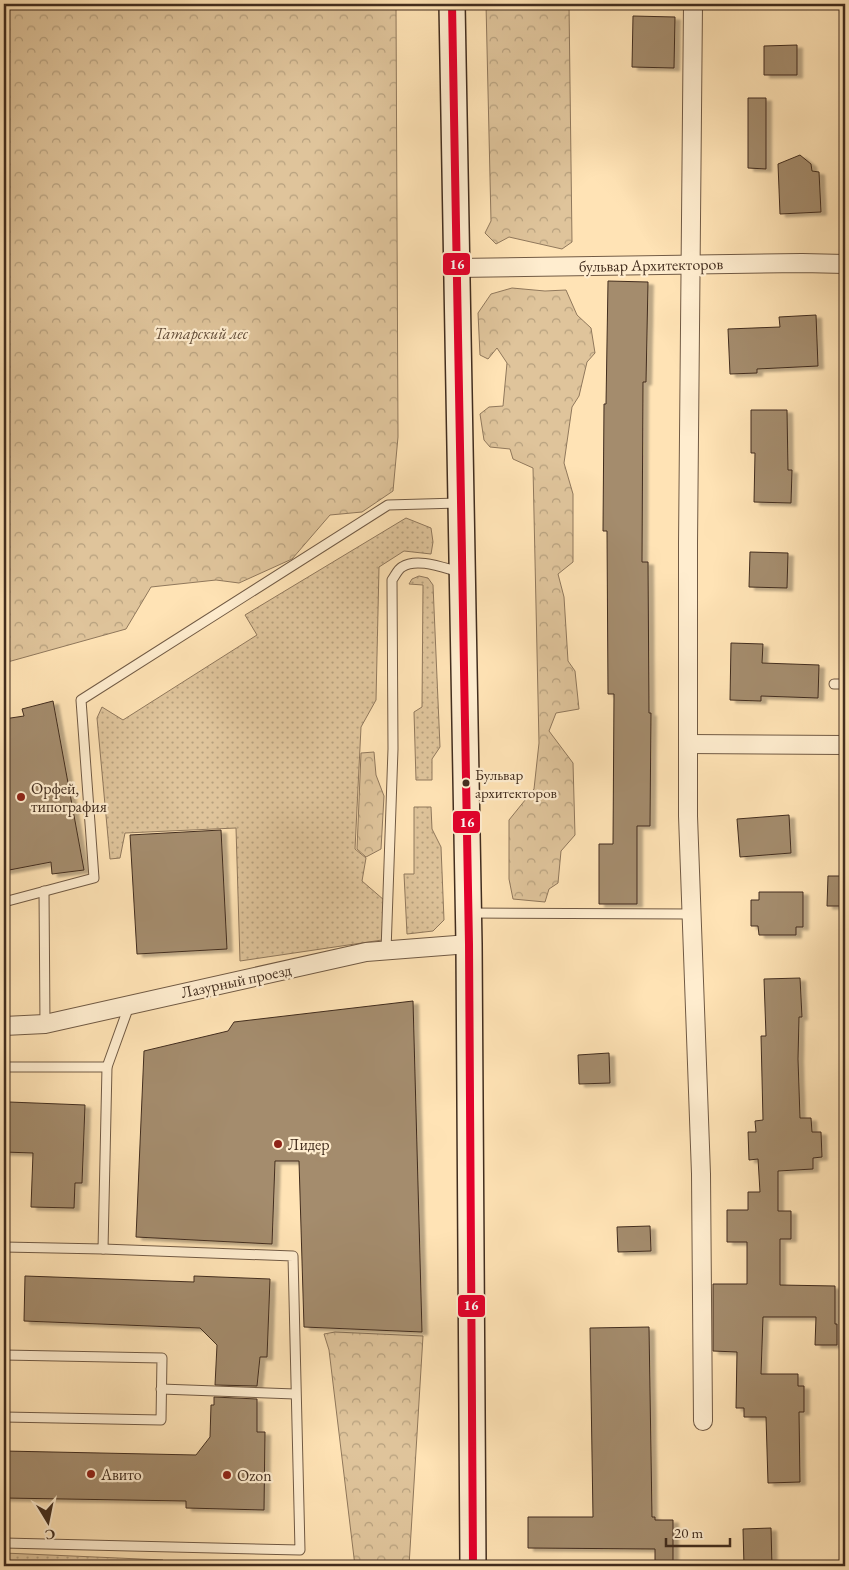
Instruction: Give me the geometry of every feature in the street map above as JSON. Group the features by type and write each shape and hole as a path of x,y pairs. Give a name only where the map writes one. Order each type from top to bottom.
{"main road":[{"path":"452,4 469,944 473,1566"}],"street":[{"path":"693,4 688,744 691,914 701,1174 703,1421"},
{"name":"бульвар Архитекторов","path":"457,268 845,264"},
{"path":"688,744 845,746"},
{"name":"Лазурный проезд","path":"4,1026 45,1024 366,952 469,944"}],"lane":[{"path":"4,902 94,878 81,700 388,505 461,503"},
{"path":"386,951 393,749 392,580 402,567 416,563 430,564 462,573"},
{"path":"834,684 845,684"},
{"path":"44,891 45,1024"},
{"path":"468,913 691,914"},
{"path":"103,1249 107,1067 129,1006"},
{"path":"4,1067 107,1067"},
{"path":"4,1247 293,1256 300,1550 4,1543"},
{"path":"4,1355 162,1358 161,1420 4,1417"},
{"path":"161,1389 295,1394"}],"green space":[{"name":"Татарский лес","path":"4,4 396,4 398,437 393,491 362,512 330,515 292,559 239,583 216,580 151,587 126,629 4,663"},
{"path":"486,4 569,4 572,242 562,249 509,237 496,244 485,233 491,221"},
{"path":"512,288 545,291 566,290 577,315 591,328 595,353 587,362 579,396 572,407 564,463 573,494 573,562 558,574 564,597 568,661 575,671 579,709 556,713 549,731 573,763 575,835 561,851 558,883 549,889 545,902 513,899 509,879 509,820 534,789 539,743 533,468 513,459 510,449 490,447 484,440 480,414 489,407 503,406 507,363 497,348 488,359 480,355 478,313 491,294"},
{"path":"406,518 431,528 433,542 431,554 404,551 379,567 376,700 361,727 355,849 366,858 362,881 384,900 382,940 240,961 236,828 125,833 120,858 110,859 97,718 102,707 123,720 257,635 245,615"},
{"path":"419,576 428,578 433,585 440,747 432,759 432,780 416,780 414,712 422,707 423,585 409,584 412,579"},
{"path":"374,752 376,775 384,796 381,849 366,857 357,849 361,753"},
{"path":"414,807 431,807 432,829 441,847 444,920 433,931 407,934 404,874 414,874"},
{"path":"335,1332 423,1336 409,1566 355,1566 329,1350 324,1334"},
{"path":"4,1553 163,1560 163,1566 4,1566"}],"building":[{"path":"633,16 675,17 674,68 632,67"},
{"path":"797,45 797,75 764,75 764,46"},
{"path":"748,98 766,98 766,169 748,168"},
{"path":"800,155 811,164 812,171 819,172 821,212 780,214 778,164"},
{"path":"608,281 648,282 646,382 643,382 642,562 648,562 649,713 651,713 650,826 637,826 637,904 599,904 599,844 613,844 614,694 608,694 607,531 603,531 604,404 606,404"},
{"path":"816,315 818,366 757,369 757,373 730,374 728,329 780,327 779,317"},
{"path":"751,410 787,410 788,470 792,470 791,503 754,502 755,453 751,453"},
{"path":"750,552 788,553 787,588 749,587"},
{"path":"731,643 763,644 762,663 819,665 818,698 761,696 761,701 730,700"},
{"path":"53,701 84,870 52,874 51,862 4,871 4,719 24,716 22,709"},
{"path":"789,815 791,853 740,857 737,819"},
{"path":"221,830 227,949 137,954 130,835"},
{"path":"828,876 845,876 845,906 827,906"},
{"path":"759,892 803,892 803,927 796,927 796,935 759,935 758,926 751,926 751,900 759,900"},
{"path":"800,978 802,1017 799,1017 798,1059 800,1118 811,1118 812,1132 821,1132 822,1157 813,1158 813,1169 778,1171 778,1211 791,1211 791,1239 780,1239 780,1285 835,1286 837,1345 815,1345 816,1317 763,1317 761,1374 798,1374 798,1386 804,1386 804,1412 799,1412 800,1482 768,1483 766,1417 744,1417 744,1408 736,1408 737,1352 713,1351 713,1284 747,1284 747,1242 727,1242 727,1210 748,1210 748,1192 760,1192 758,1159 749,1160 748,1132 756,1132 755,1121 763,1120 761,1036 766,1036 764,979"},
{"name":"Лидер","path":"413,1001 422,1332 304,1327 299,1161 275,1161 272,1244 136,1237 144,1051 228,1031 234,1022"},
{"path":"609,1053 610,1083 579,1084 578,1055"},
{"path":"9,1102 85,1105 82,1183 75,1183 74,1208 31,1207 33,1153 4,1152 4,1107 9,1107"},
{"path":"650,1226 651,1251 618,1252 617,1227"},
{"path":"25,1276 194,1282 194,1276 270,1279 267,1357 260,1357 257,1386 215,1385 217,1345 200,1328 24,1321"},
{"path":"649,1327 652,1517 655,1517 655,1520 673,1520 673,1566 655,1566 655,1549 528,1548 528,1517 593,1517 590,1328"},
{"path":"214,1397 257,1399 257,1432 265,1432 264,1510 186,1508 186,1501 4,1498 4,1451 196,1455 210,1437 211,1405 214,1405"},
{"path":"771,1528 772,1566 744,1566 743,1529"}],"transit line":[{"name":"16","path":"452,4 469,944 473,1566"}],"place":[{"name":"Бульвар архитекторов","path":"466,783"},
{"name":"Орфей, типография","path":"21,797"},
{"name":"Лидер","path":"278,1144"},
{"name":"Авито","path":"91,1474"},
{"name":"Ozon","path":"227,1475"}]}
